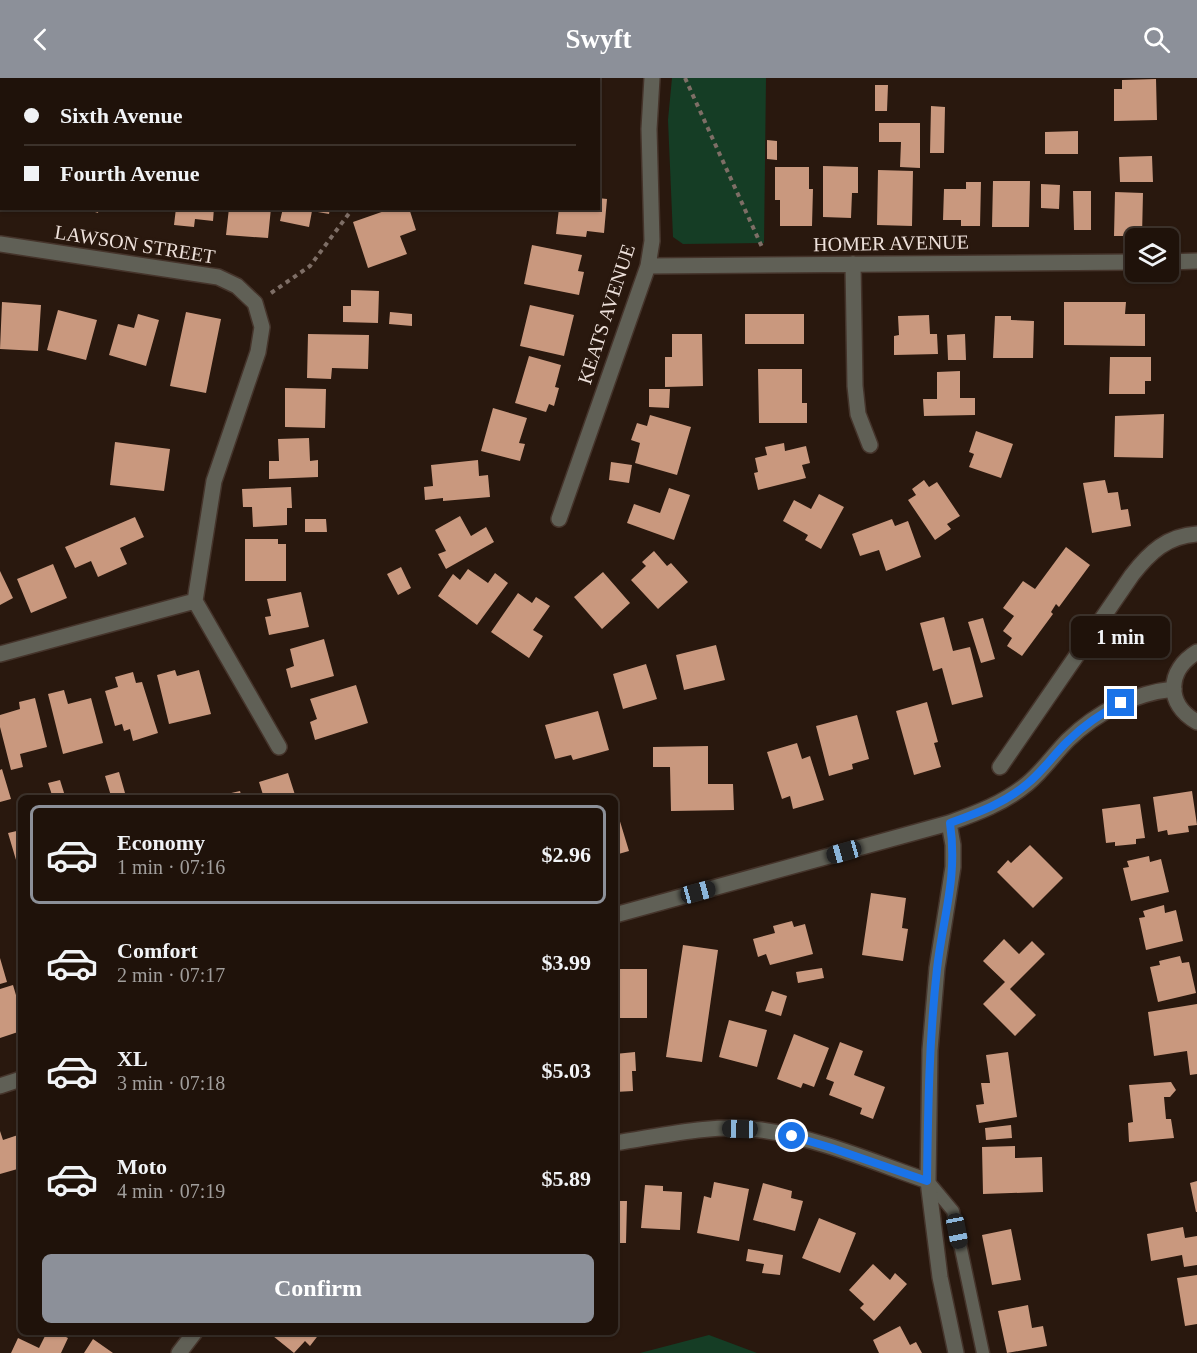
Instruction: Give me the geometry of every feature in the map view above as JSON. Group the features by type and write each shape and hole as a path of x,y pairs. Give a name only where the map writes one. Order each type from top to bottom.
{"street":[{"name":"KEATS AVENUE","path":"559,519 648,266 652,241 649,129 652,78"},
{"name":"LAWSON STREET","path":"0,244 218,277 237,286 255,303"},
{"path":"1179,262 1197,261"},
{"name":"HOMER AVENUE","path":"648,266 1125,262"},
{"path":"854,264 855,386 858,414 870,445"},
{"path":"255,303 262,327 258,352 214,481 195,601 279,747"},
{"path":"1000,767 1148,555 1164,543 1184,535 1197,534"},
{"path":"0,654 195,601"},
{"path":"1197,652 1180,666 1175,677 1174,689 1180,709 1197,722"},
{"path":"618,914 950,823 984,810 1028,784 1074,735 1107,711 1138,696 1157,690 1174,689"},
{"path":"950,823 953,867 937,968 930,1050 927,1181 938,1267 956,1353"},
{"path":"0,1086 18,1079"},
{"path":"618,1143 720,1129 759,1130 792,1136 832,1148 927,1181"},
{"path":"179,1353 193,1335"}],"lane":[{"path":"927,1181 953,1211 983,1353"}],"path":[{"path":"685,78 755,236 773,266"},
{"path":"255,303 310,266 352,210"}],"green space":[{"path":"672,78 766,78 764,243 683,244 673,237 668,120"},
{"path":"709,1335 757,1353 640,1353"}],"building":[{"path":"1156,79 1157,120 1114,121 1114,89 1122,89 1122,80"},
{"path":"875,85 888,85 887,111 875,111"},
{"path":"931,106 945,107 944,153 930,153"},
{"path":"879,123 920,123 920,168 900,167 901,142 879,142"},
{"path":"1078,131 1078,154 1045,154 1045,132"},
{"path":"767,140 777,141 777,160 767,159"},
{"path":"1152,156 1153,182 1120,182 1119,157"},
{"path":"823,166 858,167 858,193 852,193 851,218 823,217"},
{"path":"775,167 809,167 809,189 813,189 812,226 780,226 780,200 775,200"},
{"path":"878,170 913,171 912,226 877,225"},
{"path":"993,181 1030,181 1029,227 992,227"},
{"path":"966,182 981,182 980,226 961,226 961,220 943,220 944,189 966,189"},
{"path":"1041,184 1060,185 1059,209 1041,208"},
{"path":"1073,191 1091,191 1091,230 1074,230"},
{"path":"1115,192 1143,193 1142,228 1125,228 1125,236 1114,236"},
{"path":"600,198 607,199 604,233 587,231 586,237 556,234 559,210 600,210"},
{"path":"176,210 214,210 213,221 195,219 194,227 174,225"},
{"path":"229,210 271,210 268,238 226,235"},
{"path":"283,210 330,210 329,214 312,211 309,227 280,221"},
{"path":"387,210 410,210 416,230 400,236 407,254 368,268 353,222"},
{"path":"532,245 582,255 578,271 584,272 579,295 524,284"},
{"path":"351,290 379,291 378,323 343,322 343,306 351,306"},
{"path":"2,302 41,305 38,351 0,349"},
{"path":"1064,302 1126,302 1125,314 1145,314 1145,346 1064,345"},
{"path":"530,305 574,315 564,356 520,346"},
{"path":"58,310 97,320 86,360 47,350"},
{"path":"186,312 221,319 206,393 170,386"},
{"path":"390,312 412,314 412,326 389,324"},
{"path":"138,314 159,320 146,366 109,355 118,324 134,328"},
{"path":"745,314 804,314 804,344 745,344"},
{"path":"929,315 930,334 937,334 938,354 894,355 894,336 899,335 898,316"},
{"path":"995,316 1011,316 1011,320 1034,321 1033,358 993,358"},
{"path":"308,334 369,335 368,369 332,368 331,379 307,378"},
{"path":"672,334 702,334 703,386 665,387 665,357 672,357"},
{"path":"965,334 966,360 948,360 947,335"},
{"path":"529,356 561,365 555,387 559,388 554,406 549,404 546,412 515,403"},
{"path":"1110,357 1151,357 1151,381 1145,381 1145,394 1109,394"},
{"path":"758,369 802,369 802,403 807,403 807,423 759,423"},
{"path":"960,371 960,398 975,398 975,415 924,416 923,399 937,399 937,372"},
{"path":"285,388 326,389 325,428 285,427"},
{"path":"649,389 670,389 669,408 649,407"},
{"path":"493,408 527,418 519,443 525,444 520,461 481,451"},
{"path":"1164,414 1163,458 1114,457 1115,416"},
{"path":"650,415 691,427 677,475 635,463 640,443 631,440 637,423 647,426"},
{"path":"976,431 1013,444 1001,478 969,467 974,454 969,452"},
{"path":"309,438 310,461 318,460 318,477 269,479 269,461 279,461 278,439"},
{"path":"115,442 170,449 164,491 110,485"},
{"path":"784,443 785,451 806,446 810,463 802,465 806,478 758,490 754,473 758,472 755,458 767,455 765,447"},
{"path":"478,460 479,476 488,475 490,497 443,501 443,498 425,500 424,487 433,486 431,465"},
{"path":"611,462 632,465 629,483 609,480"},
{"path":"924,480 929,487 937,482 960,516 947,524 951,529 935,540 908,500 916,495 912,489"},
{"path":"1105,480 1108,493 1118,492 1121,510 1128,509 1131,526 1092,533 1083,483"},
{"path":"291,487 292,508 287,508 287,525 253,527 252,507 243,507 242,489"},
{"path":"669,488 690,495 674,540 627,523 634,504 660,513"},
{"path":"819,494 844,507 821,549 805,540 808,535 783,521 794,500 811,509"},
{"path":"460,516 471,536 486,527 494,542 446,569 438,554 446,551 435,530"},
{"path":"135,517 144,537 120,548 127,564 98,577 91,561 75,568 65,547"},
{"path":"305,519 326,519 327,532 305,532"},
{"path":"892,519 895,526 908,521 921,557 886,571 879,550 860,556 852,534"},
{"path":"245,539 278,539 278,544 286,544 286,581 245,581"},
{"path":"1066,547 1090,565 1059,607 1056,604 1051,612 1053,614 1022,656 1007,646 1012,638 1003,631 1014,616 1003,608 1023,581 1035,589"},
{"path":"654,551 667,566 671,563 688,582 658,609 631,580 646,566 642,562"},
{"path":"53,564 67,598 31,613 17,579"},
{"path":"401,567 411,588 398,595 387,574"},
{"path":"468,569 488,583 495,573 508,583 477,625 438,596 453,574 460,580"},
{"path":"0,571 13,598 0,605"},
{"path":"603,572 630,603 602,629 574,597"},
{"path":"301,592 309,627 269,635 265,617 271,616 267,599"},
{"path":"518,593 532,603 536,597 550,606 533,630 543,636 529,658 491,632"},
{"path":"944,617 953,651 970,647 983,697 952,705 942,668 933,671 920,623"},
{"path":"983,618 995,659 981,663 968,622"},
{"path":"324,639 334,676 291,688 286,669 294,666 290,649"},
{"path":"716,645 725,680 684,690 676,655"},
{"path":"646,664 657,699 623,709 613,674"},
{"path":"175,670 177,676 199,670 211,714 169,724 157,675"},
{"path":"133,672 136,683 142,682 158,733 133,741 130,729 124,731 122,724 115,726 105,691 118,687 115,677"},
{"path":"356,685 368,723 315,740 310,722 317,719 310,699"},
{"path":"64,690 68,704 91,698 103,743 63,754 48,694"},
{"path":"35,698 47,747 20,754 23,767 11,770 0,727 0,715 20,709 19,702"},
{"path":"927,702 938,742 934,743 941,767 914,775 896,711"},
{"path":"598,711 609,750 573,760 571,755 555,759 545,725"},
{"path":"857,715 869,759 852,764 853,769 829,776 816,726"},
{"path":"797,743 802,759 810,756 824,800 793,809 790,796 782,799 767,752"},
{"path":"708,746 708,784 733,784 734,810 671,811 670,767 653,767 653,747"},
{"path":"2,769 11,799 0,802 0,770"},
{"path":"119,772 125,793 111,795 105,776"},
{"path":"288,773 295,795 263,795 259,782"},
{"path":"60,780 65,795 52,795 48,783"},
{"path":"240,791 241,795 223,795"},
{"path":"1192,791 1197,825 1188,826 1189,832 1168,835 1167,830 1158,832 1153,797"},
{"path":"1140,804 1145,838 1136,839 1136,844 1115,846 1115,842 1106,843 1102,809"},
{"path":"618,815 629,851 618,854"},
{"path":"18,831 18,867 8,833"},
{"path":"1030,845 1063,878 1033,908 997,872 1008,860 1011,863"},
{"path":"1149,856 1150,862 1161,859 1169,892 1131,901 1123,868 1129,867 1127,861"},
{"path":"871,893 906,898 902,928 908,929 903,961 862,955"},
{"path":"1164,905 1165,913 1176,910 1183,941 1146,950 1139,918 1145,917 1143,911"},
{"path":"792,921 794,927 805,924 813,954 770,965 766,954 758,957 753,939 775,933 773,926"},
{"path":"1004,939 1019,954 1032,941 1045,954 1010,989 1036,1015 1015,1036 983,1004 1005,982 983,961"},
{"path":"683,945 718,950 702,1062 666,1057"},
{"path":"1180,956 1182,963 1189,962 1196,993 1158,1002 1150,967 1160,965 1159,961"},
{"path":"0,958 7,982 0,984"},
{"path":"822,968 824,978 798,983 796,972"},
{"path":"618,969 647,969 647,1018 618,1018"},
{"path":"13,985 18,1002 18,1032 0,1038 0,989"},
{"path":"772,991 787,996 781,1016 765,1011"},
{"path":"1197,1004 1197,1074 1190,1075 1187,1051 1154,1056 1148,1012"},
{"path":"729,1020 767,1030 757,1067 719,1057"},
{"path":"794,1034 829,1048 814,1087 803,1083 801,1088 777,1079"},
{"path":"840,1042 863,1051 854,1075 885,1087 873,1119 860,1114 862,1108 829,1095 834,1082 826,1079"},
{"path":"635,1052 636,1071 632,1071 633,1091 618,1092 618,1054"},
{"path":"1008,1052 1017,1117 979,1123 976,1105 984,1104 981,1083 990,1083 986,1055"},
{"path":"1171,1082 1176,1090 1170,1097 1164,1097 1166,1119 1171,1119 1174,1138 1129,1142 1128,1123 1133,1122 1129,1085"},
{"path":"1011,1125 1012,1138 986,1140 985,1128"},
{"path":"0,1131 3,1140 18,1135 18,1169 0,1174"},
{"path":"1015,1146 1015,1158 1042,1157 1043,1192 983,1194 982,1147"},
{"path":"1197,1181 1197,1212 1196,1212 1190,1183"},
{"path":"714,1182 749,1189 739,1241 697,1233 704,1196 711,1198"},
{"path":"763,1183 792,1191 791,1198 803,1201 795,1231 753,1220"},
{"path":"645,1185 663,1186 663,1191 682,1192 680,1230 641,1228"},
{"path":"618,1201 627,1201 626,1243 618,1243"},
{"path":"819,1218 856,1233 840,1273 802,1258"},
{"path":"1183,1227 1185,1238 1197,1236 1197,1265 1184,1267 1182,1255 1151,1261 1147,1234"},
{"path":"1011,1229 1021,1280 992,1285 982,1235"},
{"path":"748,1249 783,1255 780,1275 762,1273 764,1264 746,1261"},
{"path":"873,1264 890,1280 895,1273 907,1284 874,1321 860,1308 864,1304 849,1290"},
{"path":"1197,1275 1197,1324 1185,1326 1177,1278"},
{"path":"1028,1305 1032,1328 1043,1326 1047,1346 1007,1353 998,1311"},
{"path":"900,1326 910,1345 916,1342 922,1353 879,1353 873,1340"},
{"path":"46,1335 62,1335 68,1338 61,1353 11,1353 18,1338 39,1348"},
{"path":"272,1335 318,1335 310,1346 305,1341 294,1353"},
{"path":"93,1339 113,1353 84,1353"}],"route":[{"path":"792,1136 927,1181 930,1050 937,968 953,867 950,823 984,810 1028,784 1088,723 1121,703"}]}
